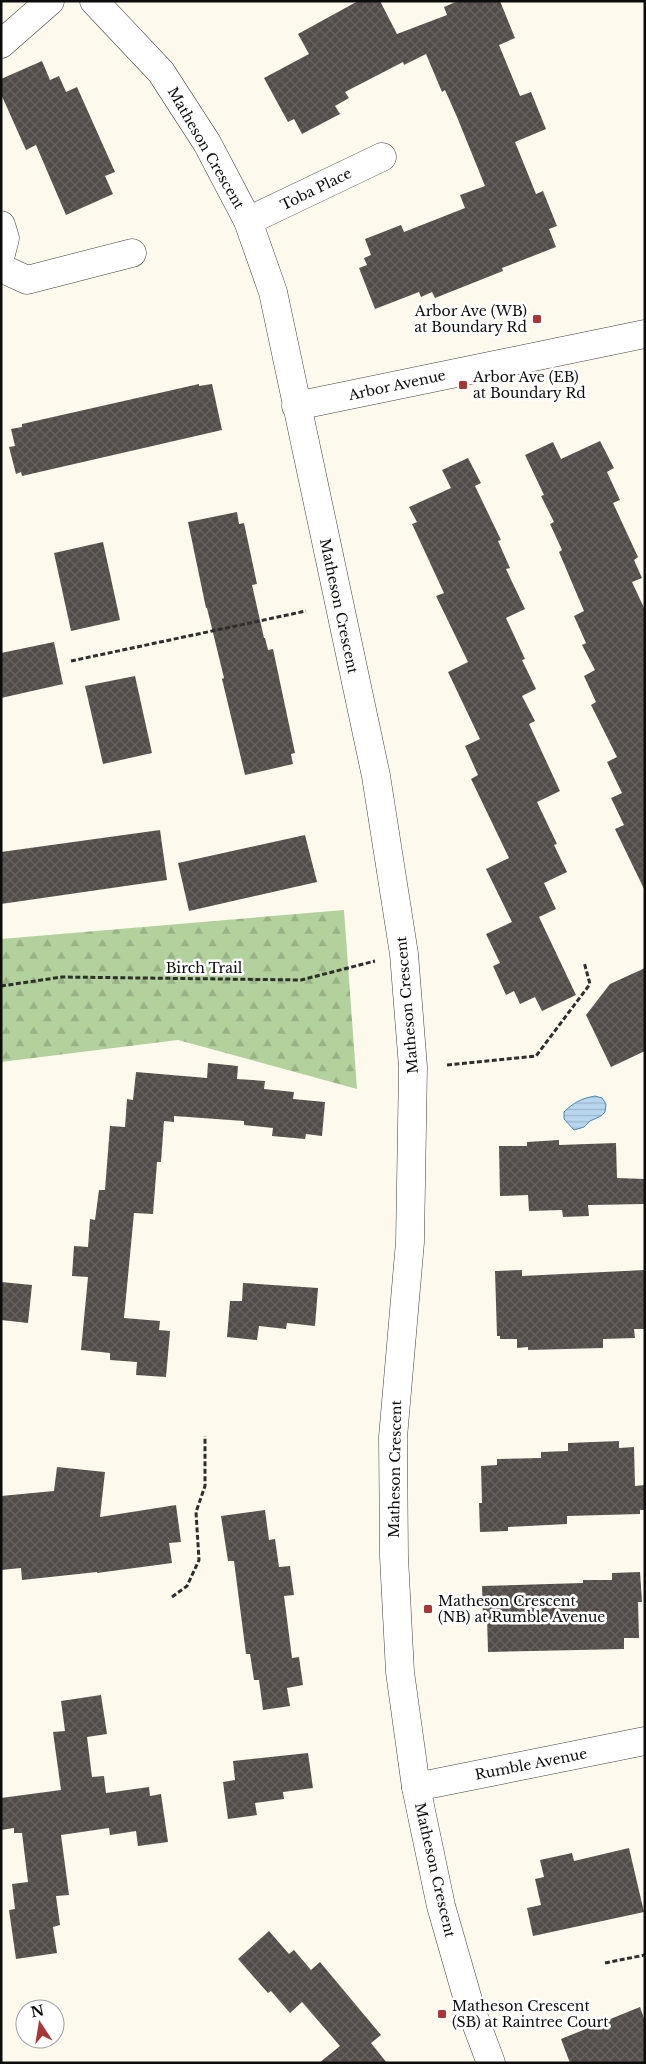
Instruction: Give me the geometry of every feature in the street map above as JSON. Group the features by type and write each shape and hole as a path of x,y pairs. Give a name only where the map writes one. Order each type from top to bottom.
{"street":[{"path":"1,44 50,1"},
{"name":"Matheson Crescent","path":"94,1 161,72 206,143 248,221 273,292 376,776 404,954 413,1076 410,1242 393,1437 394,1557 400,1672 416,1787 441,1906 470,2007 490,2063"},
{"name":"Toba Place","path":"248,221 382,157"},
{"path":"1,225 5,238 1,254"},
{"path":"1,268 27,280 132,254"},
{"name":"Arbor Avenue","path":"296,406 645,334"},
{"name":"Rumble Avenue","path":"416,1787 645,1741"}],"path":[{"path":"71,662 306,611"},
{"name":"Birch Trail","path":"1,986 62,977 300,980 404,954"},
{"path":"447,1065 536,1056 590,984 584,962"},
{"path":"172,1597 187,1586 200,1560 196,1512 205,1486 205,1436"},
{"path":"605,1963 645,1955"}],"green space":[{"path":"344,910 357,1089 178,1040 1,1062 1,939"}],"water":[{"path":"595,1096 602,1098 606,1104 605,1112 584,1127 574,1130 564,1119 564,1112 578,1101"}],"building":[{"path":"358,1 380,1 397,34 447,15 444,7 458,1 500,1 515,38 499,45 520,96 531,92 546,129 515,142 536,194 543,191 557,226 549,229 556,247 502,268 503,271 435,298 432,292 421,297 419,292 375,309 359,268 367,265 364,258 371,255 365,239 401,225 404,232 465,208 460,195 485,186 445,90 442,92 426,54 404,65 403,62 345,92 349,98 335,106 340,114 302,134 294,119 288,122 264,78 309,54 298,34"},
{"path":"42,61 50,80 59,76 66,92 77,87 115,172 105,176 113,194 66,215 36,145 26,150 1,94 1,79"},
{"path":"199,384 199,386 212,384 222,430 22,476 21,472 16,474 9,447 15,446 11,429 22,427 22,424"},
{"path":"600,441 614,468 607,472 620,500 613,503 638,557 634,560 642,578 632,582 645,610 645,891 615,829 624,825 611,798 622,793 607,762 617,757 591,705 596,702 584,676 595,670 582,645 586,643 574,616 584,611 559,552 562,550 550,524 554,522 541,496 544,495 525,455 553,442 561,459"},
{"path":"468,458 481,483 475,486 501,540 498,541 510,568 506,569 525,609 506,618 525,659 522,660 536,689 522,696 535,721 529,724 560,791 537,802 557,844 554,845 567,872 544,883 556,909 539,917 576,995 542,1011 535,997 520,1004 514,991 506,995 493,966 500,963 486,934 512,922 486,869 509,858 471,779 478,775 465,746 480,739 448,672 468,662 436,596 444,593 412,524 417,522 409,507 451,488 442,470"},
{"path":"237,512 239,524 244,523 257,584 252,585 264,638 268,650 273,649 295,753 291,754 293,764 245,775 188,522"},
{"path":"103,542 120,620 71,631 54,553"},
{"path":"54,642 63,684 1,698 1,653"},
{"path":"135,676 152,753 103,764 85,686"},
{"path":"160,830 167,880 1,904 1,852"},
{"path":"305,835 317,882 189,911 178,863"},
{"path":"645,968 645,1051 611,1067 586,1015 610,984"},
{"path":"208,1063 238,1066 237,1079 265,1081 264,1089 294,1092 293,1099 325,1102 322,1136 306,1134 305,1139 272,1136 273,1128 244,1125 244,1121 174,1116 174,1122 164,1121 161,1162 157,1162 153,1214 134,1213 124,1318 160,1321 159,1330 170,1331 166,1377 136,1375 137,1362 110,1360 110,1353 81,1350 88,1277 72,1276 74,1246 88,1247 90,1219 95,1220 99,1190 105,1190 110,1126 125,1127 127,1099 133,1100 136,1072 207,1078"},
{"path":"559,1140 559,1145 616,1143 617,1178 645,1179 645,1204 588,1205 589,1216 563,1217 562,1210 529,1211 528,1195 500,1196 499,1146 527,1146 527,1142"},
{"path":"522,1270 522,1276 645,1270 645,1329 634,1329 635,1338 603,1339 603,1348 528,1350 528,1347 517,1348 517,1339 500,1339 500,1336 497,1336 495,1271"},
{"path":"1,1282 32,1285 28,1323 1,1320"},
{"path":"243,1283 318,1288 315,1326 287,1323 286,1329 259,1326 257,1340 227,1337 230,1301 242,1301"},
{"path":"619,1441 619,1448 634,1447 635,1486 645,1485 645,1510 640,1510 640,1514 567,1516 567,1524 508,1527 508,1531 480,1532 479,1503 482,1503 481,1466 497,1465 497,1459 541,1458 541,1452 568,1451 568,1443"},
{"path":"57,1467 105,1472 100,1517 176,1505 181,1542 169,1543 172,1563 22,1580 21,1568 1,1570 1,1496 54,1491"},
{"path":"265,1510 269,1540 275,1539 279,1567 290,1566 294,1595 284,1596 292,1658 299,1657 303,1685 287,1688 290,1706 263,1710 259,1680 254,1680 250,1654 246,1654 234,1561 228,1561 221,1516"},
{"path":"640,1572 642,1602 638,1602 639,1638 624,1638 624,1649 488,1652 487,1617 483,1617 482,1586 583,1583 583,1580 612,1580 612,1573"},
{"path":"101,1695 107,1734 87,1737 92,1777 104,1776 106,1793 149,1787 150,1796 161,1794 168,1842 138,1846 136,1831 110,1835 109,1828 61,1835 69,1895 56,1896 60,1925 53,1927 57,1953 16,1959 9,1910 15,1909 12,1884 28,1882 22,1833 14,1833 14,1828 1,1830 1,1798 61,1790 53,1732 65,1731 61,1701"},
{"path":"308,1753 313,1788 283,1792 284,1799 255,1803 257,1815 228,1819 223,1782 235,1780 233,1761"},
{"path":"629,1848 644,1912 533,1936 527,1908 541,1905 535,1879 544,1877 540,1860 572,1853 574,1861"},
{"path":"269,1931 289,1954 294,1950 311,1970 320,1962 381,2035 371,2043 387,2063 319,2063 340,2046 302,2002 290,2013 271,1991 268,1993 238,1959"},
{"path":"640,2007 645,2021 645,2063 570,2063 561,2039"}],"place":[{"name":"Arbor Ave (WB) at Boundary Rd","path":"537,319"},
{"name":"Arbor Ave (EB) at Boundary Rd","path":"463,385"},
{"name":"Matheson Crescent (NB) at Rumble Avenue","path":"428,1609"},
{"name":"Matheson Crescent (SB) at Raintree Court","path":"442,2014"}]}
